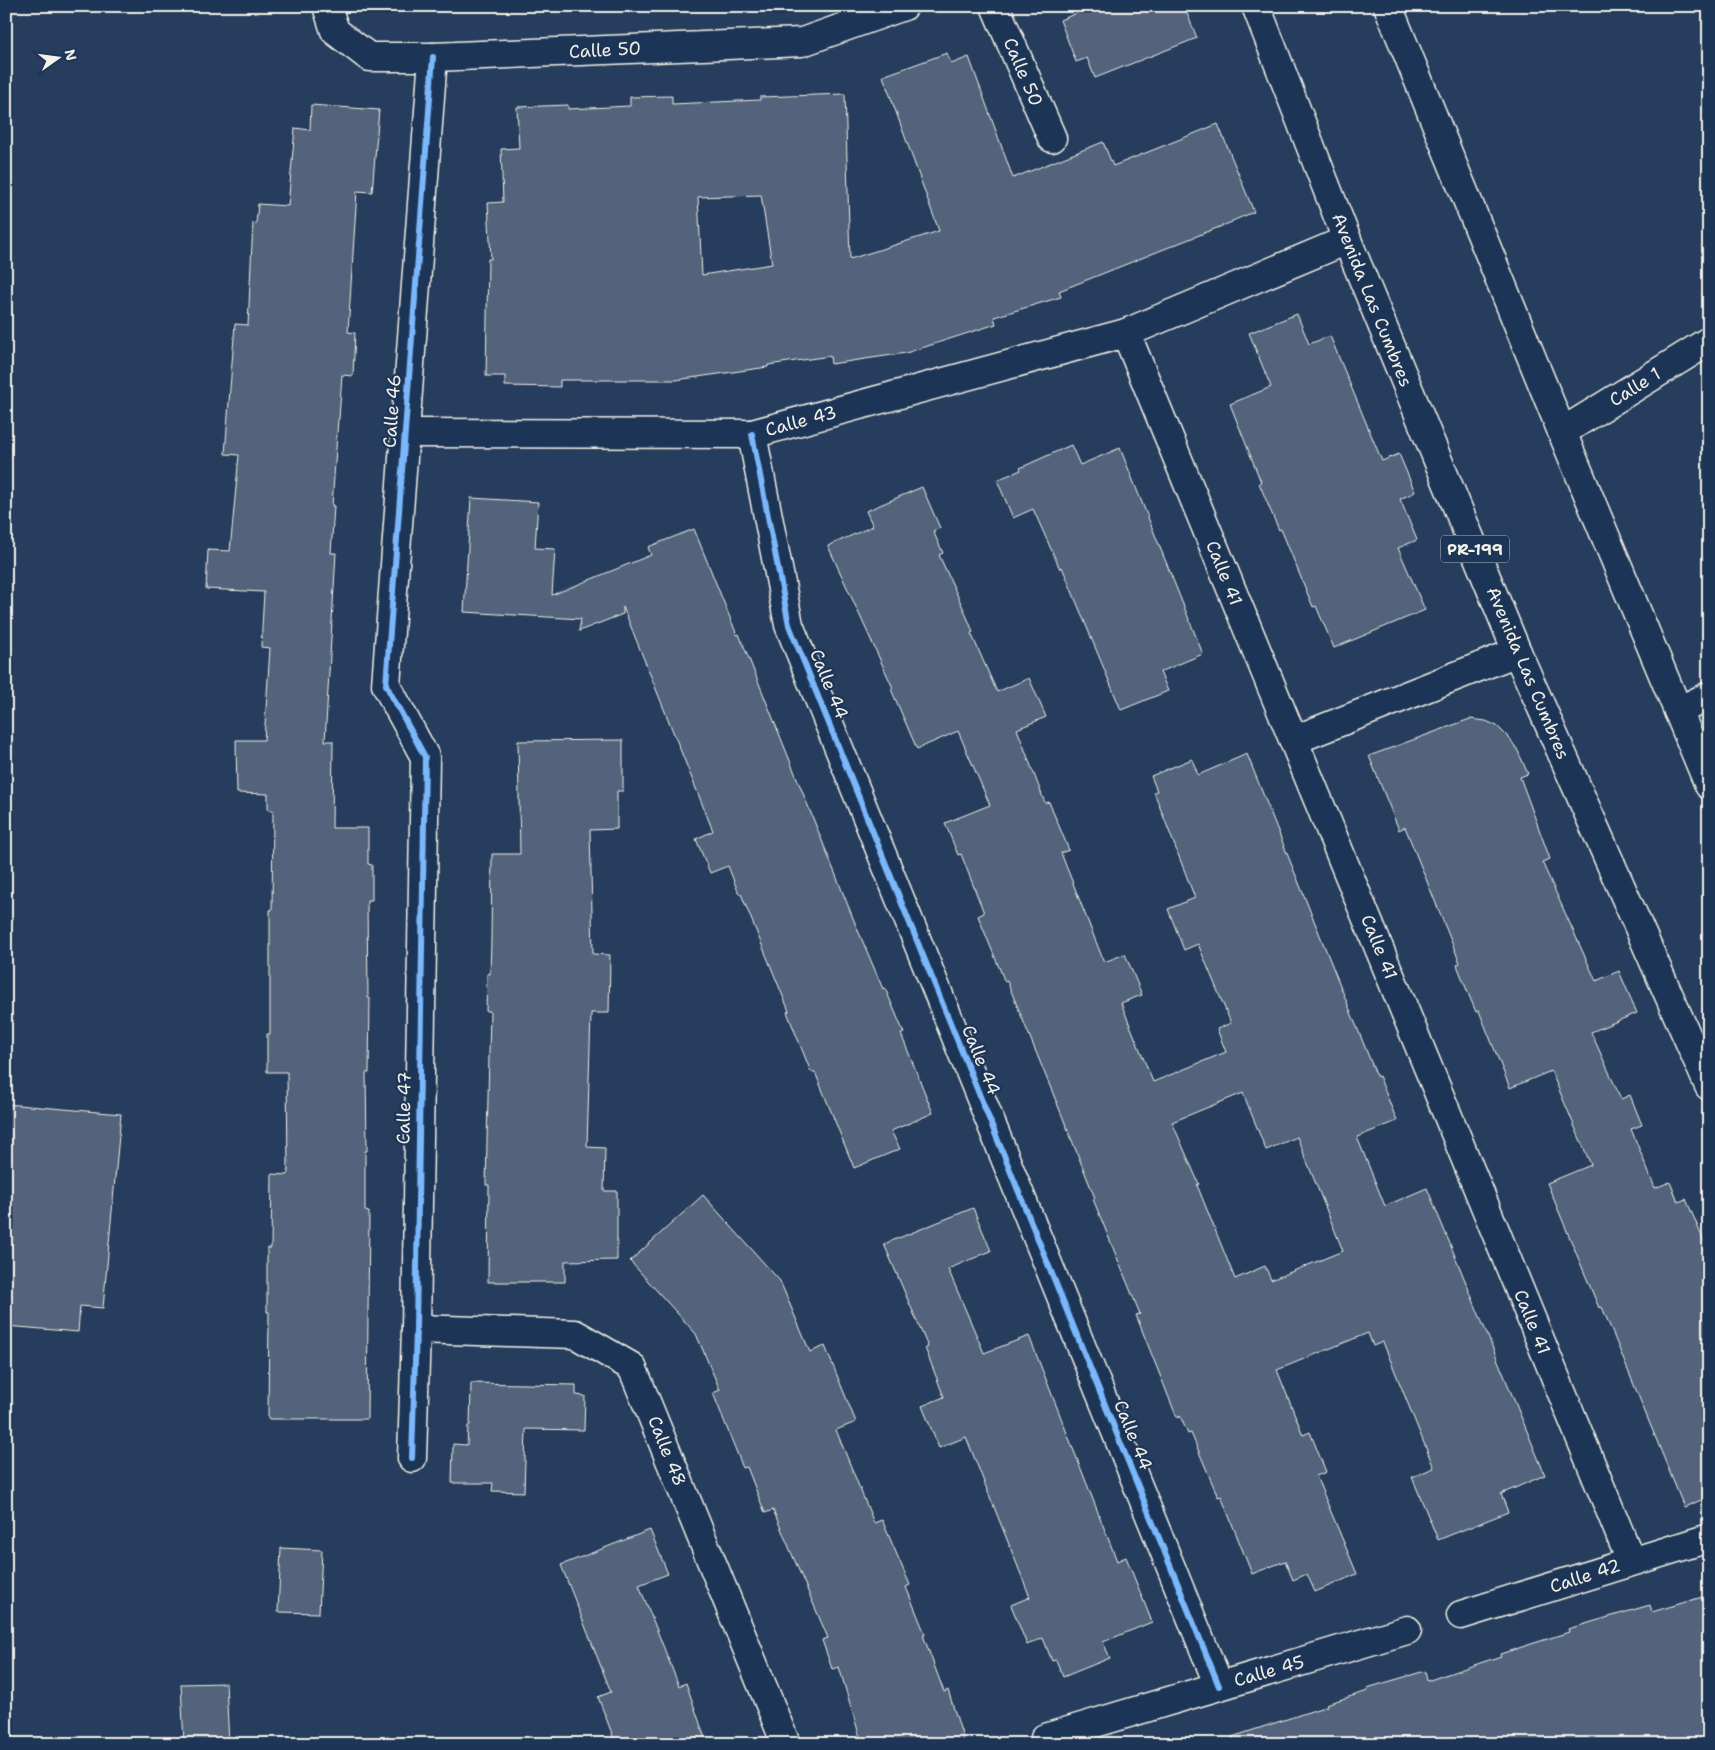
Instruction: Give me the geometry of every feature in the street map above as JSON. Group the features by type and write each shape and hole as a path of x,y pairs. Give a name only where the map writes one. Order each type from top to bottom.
{"main road":[{"name":"Calle 50","path":"327,6 335,31 369,56 433,58 802,42 904,6"},
{"name":"Calle 50","path":"995,6 1052,138"},
{"name":"Avenida Las Cumbres","path":"1256,6 1346,240 1517,652 1709,1086"},
{"path":"1388,6 1709,785"},
{"name":"Calle 46","path":"424,757 386,685 433,58"},
{"name":"Calle 43","path":"406,433 752,434 1126,333 1346,240"},
{"name":"Calle 41","path":"1126,333 1631,1561"},
{"name":"Calle 1","path":"1562,432 1709,341"},
{"name":"Calle 44","path":"752,434 789,625 1219,1686"},
{"path":"1294,740 1517,652"},
{"path":"1678,711 1709,696"},
{"name":"Calle 47","path":"412,1458 416,1329 424,757"},
{"name":"Calle 48","path":"416,1329 575,1334 632,1367 786,1744"},
{"name":"Calle 42","path":"1461,1615 1709,1538"},
{"name":"Calle 45","path":"1045,1738 1407,1630"}],"building":[{"path":"1094,6 1184,6 1197,38 1095,78 1087,58 1076,62 1060,20"},
{"path":"947,53 951,64 969,57 1013,178 1103,142 1113,166 1218,124 1254,212 1059,291 1061,297 994,317 996,324 906,353 831,364 830,356 676,380 560,380 560,387 505,386 505,376 486,376 488,259 491,259 488,203 503,202 501,149 519,148 517,107 568,105 568,109 630,106 630,97 672,96 672,104 760,100 760,97 845,94 850,259 939,231 883,76","holes":["761,195 772,264 702,275 698,197"]},
{"path":"311,105 379,110 372,192 357,191 348,332 355,333 353,376 342,375 338,419 331,553 336,553 325,741 333,741 332,828 368,828 368,864 372,865 372,900 367,900 368,998 370,998 369,1073 366,1073 367,1151 365,1151 365,1211 369,1212 367,1419 268,1419 269,1312 267,1312 267,1248 271,1248 272,1174 288,1175 287,1072 267,1072 267,1034 270,1034 270,910 272,910 273,810 268,810 268,794 237,793 236,740 264,740 270,648 261,647 264,592 206,589 208,550 230,551 239,455 225,454 235,324 248,325 253,223 256,224 258,204 288,206 295,128 310,130"},
{"path":"1297,314 1309,344 1330,336 1382,461 1399,454 1415,492 1400,499 1417,540 1398,548 1425,610 1334,648 1316,606 1313,607 1281,529 1279,530 1269,507 1230,404 1271,387 1249,333"},
{"path":"1071,445 1080,465 1120,448 1203,654 1160,672 1168,691 1121,710 1062,567 1060,569 1033,509 1013,518 997,480"},
{"path":"922,487 940,528 933,531 943,553 939,555 965,612 973,632 971,633 997,692 1029,678 1046,717 1017,729 1045,803 1049,802 1069,850 1061,853 1104,962 1125,954 1142,995 1121,1003 1153,1082 1226,1052 1217,1029 1231,1023 1198,944 1184,950 1168,909 1195,898 1154,792 1157,791 1151,776 1192,759 1198,775 1247,754 1377,1077 1379,1076 1397,1121 1357,1137 1385,1206 1427,1188 1545,1475 1501,1494 1508,1512 1438,1540 1412,1477 1434,1468 1383,1342 1373,1346 1368,1333 1277,1370 1303,1435 1310,1432 1326,1472 1316,1476 1357,1574 1315,1592 1307,1574 1293,1580 1285,1561 1252,1574 1221,1496 1218,1497 1191,1433 1188,1434 1180,1416 1177,1418 1136,1315 1140,1314 1093,1199 1095,1198 1007,981 1005,982 978,916 984,913 961,854 958,855 945,823 990,805 958,731 917,749 891,689 893,688 828,546 873,526 866,511","holes":["1243,1093 1266,1150 1297,1137 1343,1251 1271,1280 1265,1266 1235,1279 1197,1185 1199,1184 1172,1122"]},
{"path":"471,498 538,502 535,548 555,549 552,595 651,555 648,547 694,529 737,635 739,634 857,928 904,1033 901,1034 933,1113 891,1131 900,1149 854,1168 815,1072 811,1072 787,1012 789,1011 728,866 710,873 696,839 713,831 623,607 623,614 579,631 581,619 464,612"},
{"path":"1470,719 1486,721 1497,726 1517,749 1528,774 1520,777 1550,859 1542,862 1596,981 1619,971 1637,1013 1591,1032 1621,1099 1630,1095 1642,1125 1631,1129 1655,1188 1670,1182 1678,1202 1686,1199 1709,1253 1709,1497 1684,1507 1602,1307 1599,1308 1547,1183 1591,1165 1551,1071 1510,1088 1479,1011 1476,1012 1466,988 1457,965 1460,963 1405,827 1399,830 1369,756"},
{"path":"623,740 623,791 617,791 617,829 590,830 593,954 610,955 609,1013 591,1013 587,1147 605,1148 604,1191 617,1191 617,1260 565,1261 565,1282 488,1282 489,1185 486,1185 490,1011 486,1011 487,974 490,974 492,854 520,854 518,741"},
{"path":"6,1104 121,1114 103,1308 80,1306 78,1332 6,1326"},
{"path":"703,1195 780,1281 810,1352 825,1346 856,1422 836,1430 874,1523 882,1520 910,1585 906,1587 925,1634 923,1635 944,1692 948,1690 965,1744 862,1744 839,1667 832,1669 822,1640 828,1638 773,1510 765,1513 747,1467 743,1468 713,1393 720,1390 696,1334 630,1261"},
{"path":"973,1208 991,1251 948,1269 984,1353 1029,1336 1117,1561 1126,1557 1152,1622 1103,1642 1110,1658 1063,1677 1056,1660 1052,1661 1043,1638 1027,1645 1011,1605 1030,1597 966,1437 939,1448 922,1406 944,1397 925,1348 928,1347 884,1244"},
{"path":"471,1383 576,1385 576,1395 585,1396 584,1430 526,1429 524,1492 492,1491 493,1483 452,1483 453,1444 467,1445 468,1426 470,1425"},
{"path":"650,1530 668,1574 639,1585 679,1686 686,1683 707,1744 616,1744 598,1697 611,1692 561,1565"},
{"path":"281,1548 322,1550 319,1613 278,1612"},
{"path":"1709,1595 1709,1744 1233,1744 1232,1737 1327,1706 1326,1704 1368,1691 1367,1688 1425,1671 1427,1681 1501,1656 1500,1654 1569,1632 1568,1629 1650,1605 1652,1612"},
{"path":"226,1683 229,1744 184,1744 181,1684"}],"cycle path":[{"path":"412,1458 416,1329 425,757 386,685 433,57"},
{"path":"752,434 789,625 1219,1686"}]}
